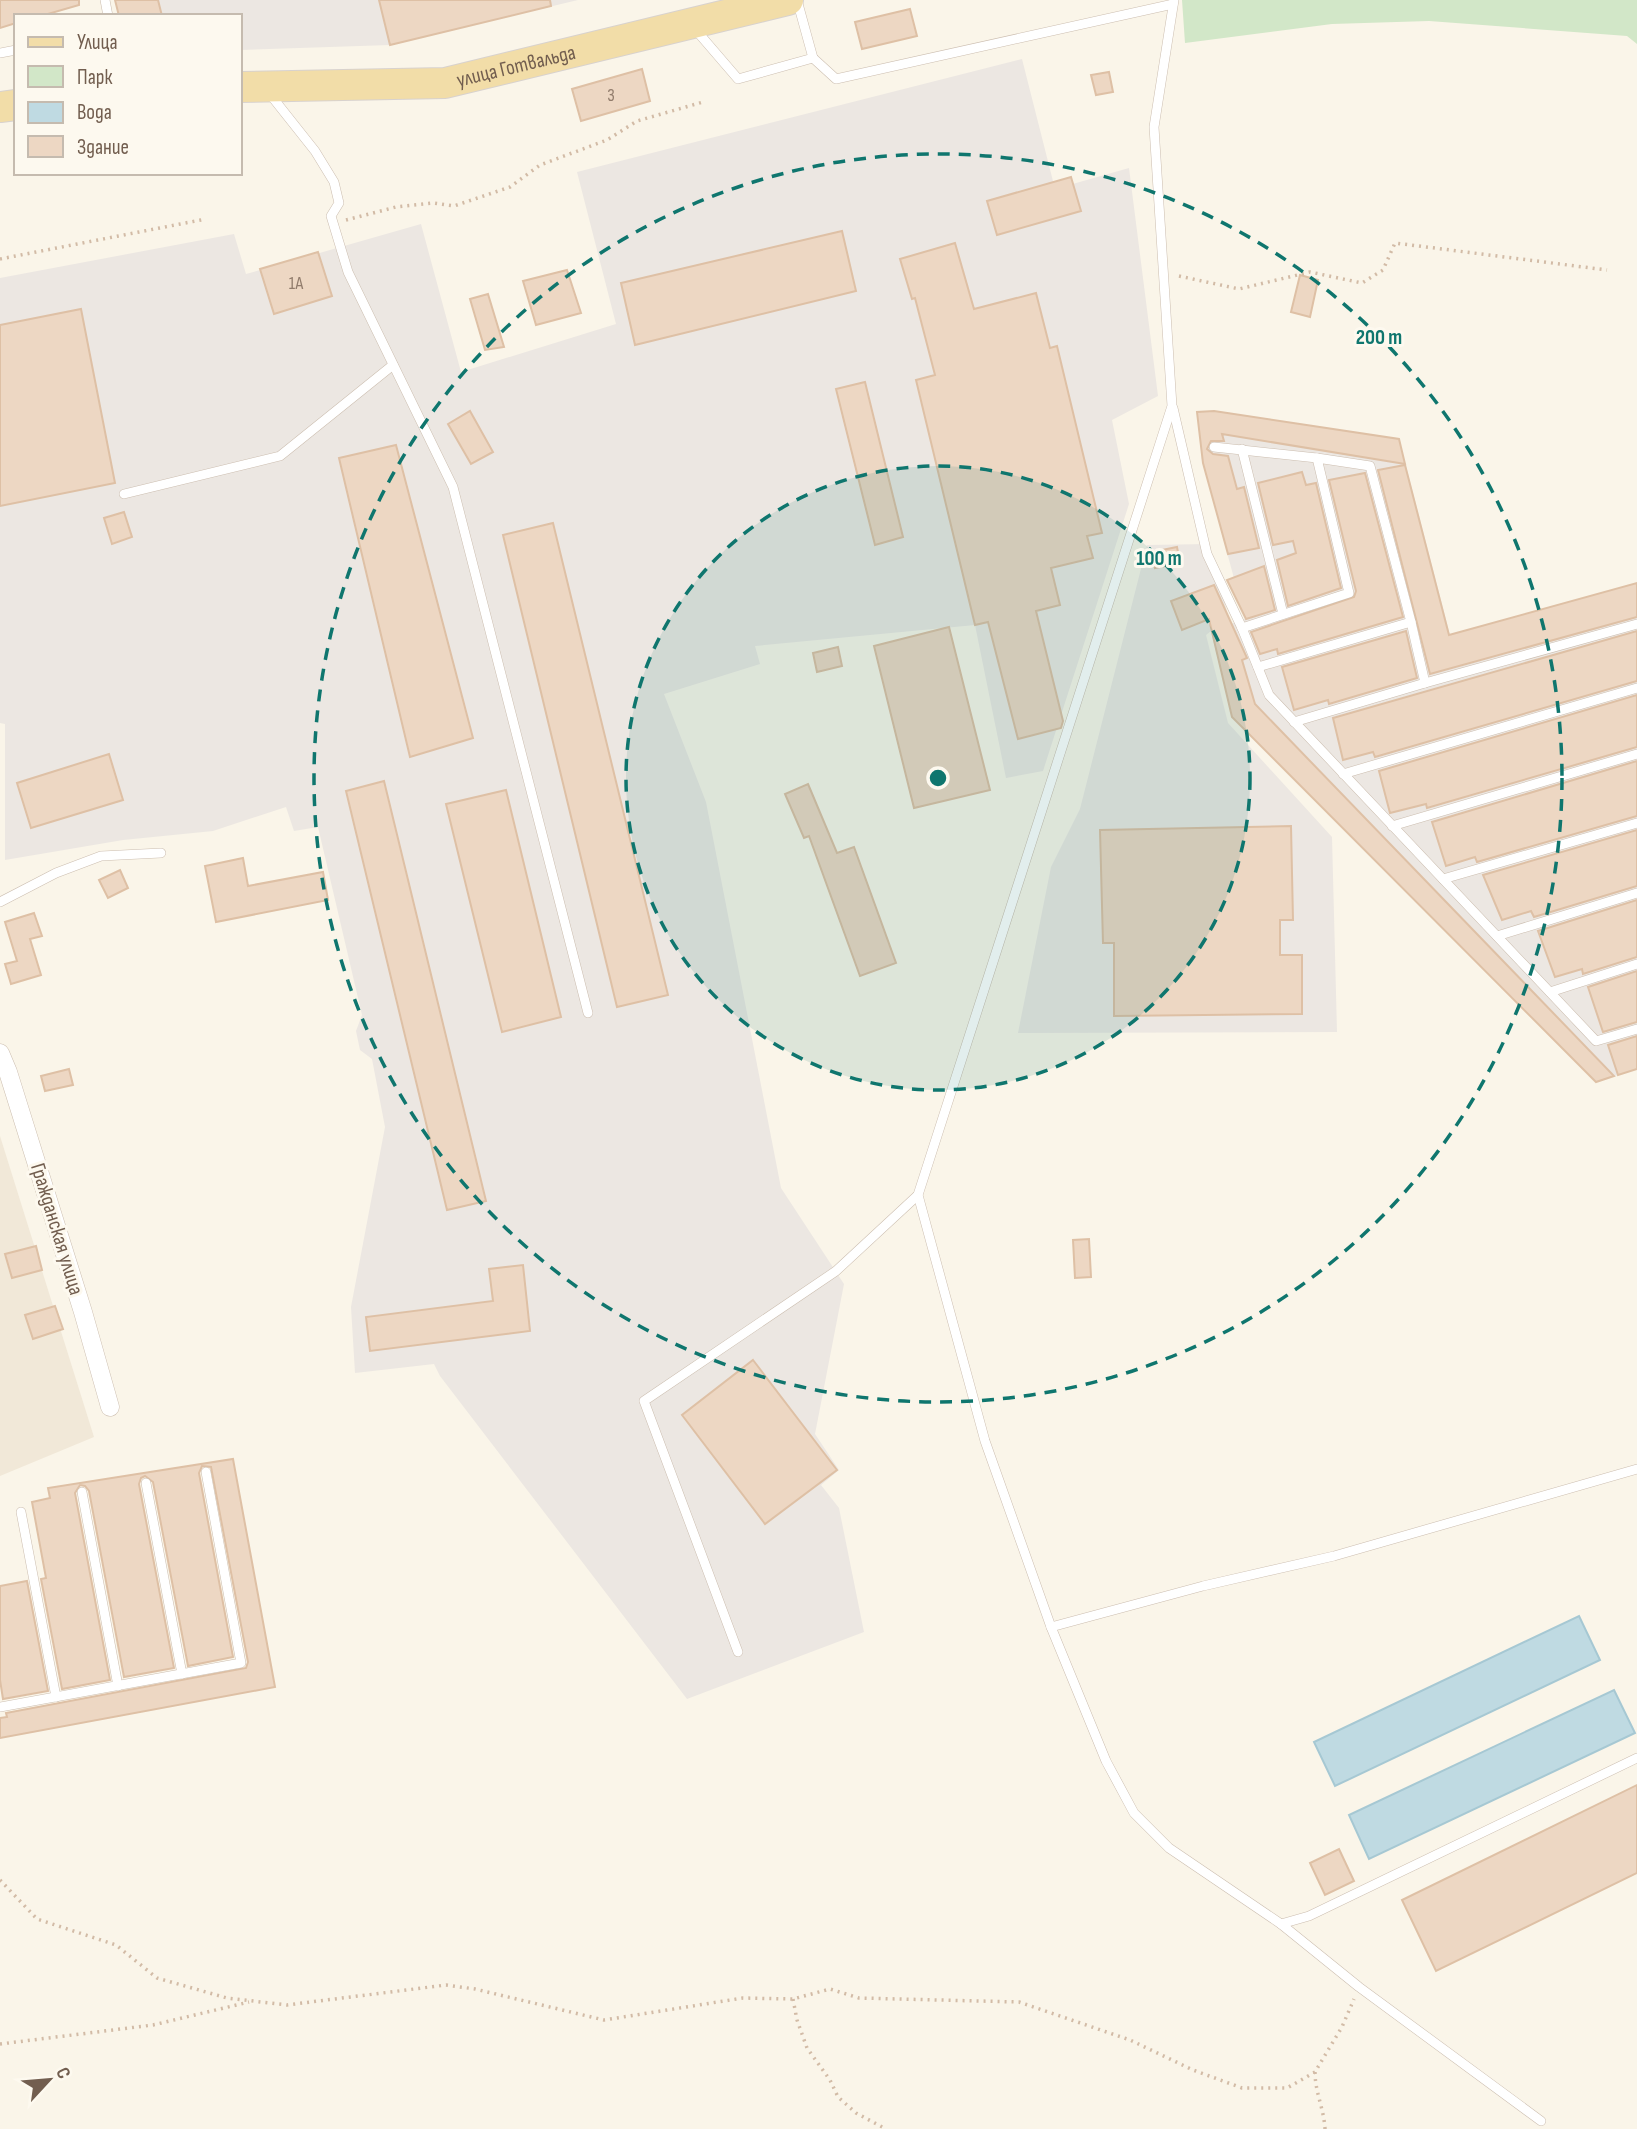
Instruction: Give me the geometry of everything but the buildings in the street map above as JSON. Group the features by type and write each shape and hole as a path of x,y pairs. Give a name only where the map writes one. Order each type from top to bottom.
{"main road":[{"name":"улица Готвальда","path":"252,87 445,83 788,0"}],"street":[{"name":"Гражданская улица","path":"0,1053 83,1312 110,1407"}],"lane":[{"path":"797,0 813,58 836,79 1174,2 1154,127 1172,406 1206,554 1242,628 1269,695 1596,1041 1637,1028"},
{"path":"691,25 738,79 813,58"},
{"path":"252,87 315,151 334,182 339,203 331,216 348,272 453,487 588,1013"},
{"path":"124,494 280,456 393,365"},
{"path":"738,1653 644,1401 836,1271 918,1195 1172,406"},
{"path":"1214,447 1370,466 1425,683"},
{"path":"1242,449 1283,614"},
{"path":"1242,628 1349,593 1317,458"},
{"path":"1258,667 1410,622"},
{"path":"1294,722 1637,624"},
{"path":"1343,774 1637,688"},
{"path":"1392,826 1637,754"},
{"path":"1443,879 1637,823"},
{"path":"0,902 56,873 102,856 161,853"},
{"path":"1497,936 1637,893"},
{"path":"1550,992 1637,964"},
{"path":"918,1195 985,1441 1051,1627 1106,1761 1133,1813 1169,1848 1281,1924 1359,1987 1541,2121"},
{"path":"1051,1627 1203,1586 1334,1556 1637,1469"},
{"path":"0,1707 241,1663 206,1472"},
{"path":"146,1483 182,1674"},
{"path":"82,1492 118,1686"},
{"path":"21,1511 56,1697"},
{"path":"1281,1924 1309,1916 1637,1758"}],"path":[{"path":"334,224 396,206 433,203 454,206 510,187 540,164 607,141 636,121 703,102"},
{"path":"0,259 206,219"},
{"path":"1163,272 1239,289 1310,272 1362,284 1383,270 1395,243 1607,270"},
{"path":"0,1880 37,1919 117,1945 157,1978 227,1998 287,2005 446,1985 489,1992 604,2020 743,1998 793,1999 830,1989 859,1998 1018,2002 1130,2039 1193,2070 1242,2088 1287,2088 1315,2072 1342,2027 1359,1987"},
{"path":"793,1999 807,2048 830,2080 838,2097 856,2113 886,2129"},
{"path":"0,2044 153,2025 253,2001"},
{"path":"1315,2072 1315,2087 1325,2117 1325,2129"}],"shaded area":[{"path":"158,0 578,0 390,45 242,50 242,14 162,14"},
{"path":"1022,59 1055,189 1129,168 1158,396 1112,420 1129,504 1043,771 1006,778 975,625 755,646 760,664 664,694 706,802 781,1188 844,1284 815,1434 839,1470 821,1485 839,1508 864,1632 687,1699 440,1376 434,1364 355,1373 351,1307 385,1127 372,1059 360,1050 356,1031 362,1015 318,827 294,831 286,807 213,831 123,840 5,860 5,724 0,723 0,278 234,234 246,274 421,224 461,372 616,324 577,172"},
{"path":"1214,411 1399,439 1450,635 1637,583 1637,1069 1596,1082 1232,717 1211,631 1206,635 1228,723 1332,837 1337,1032 1018,1033 1051,867 1080,809 1147,545 1209,544 1229,619 1215,629 1245,619 1202,460 1197,412"},
{"path":"0,1136 94,1437 0,1476"}],"green space":[{"path":"1182,0 1637,0 1637,44 1627,36 1429,21 1332,24 1185,43"}],"water":[{"path":"1579,1616 1600,1660 1335,1786 1314,1742"},
{"path":"1614,1690 1635,1733 1369,1859 1349,1815"}]}
